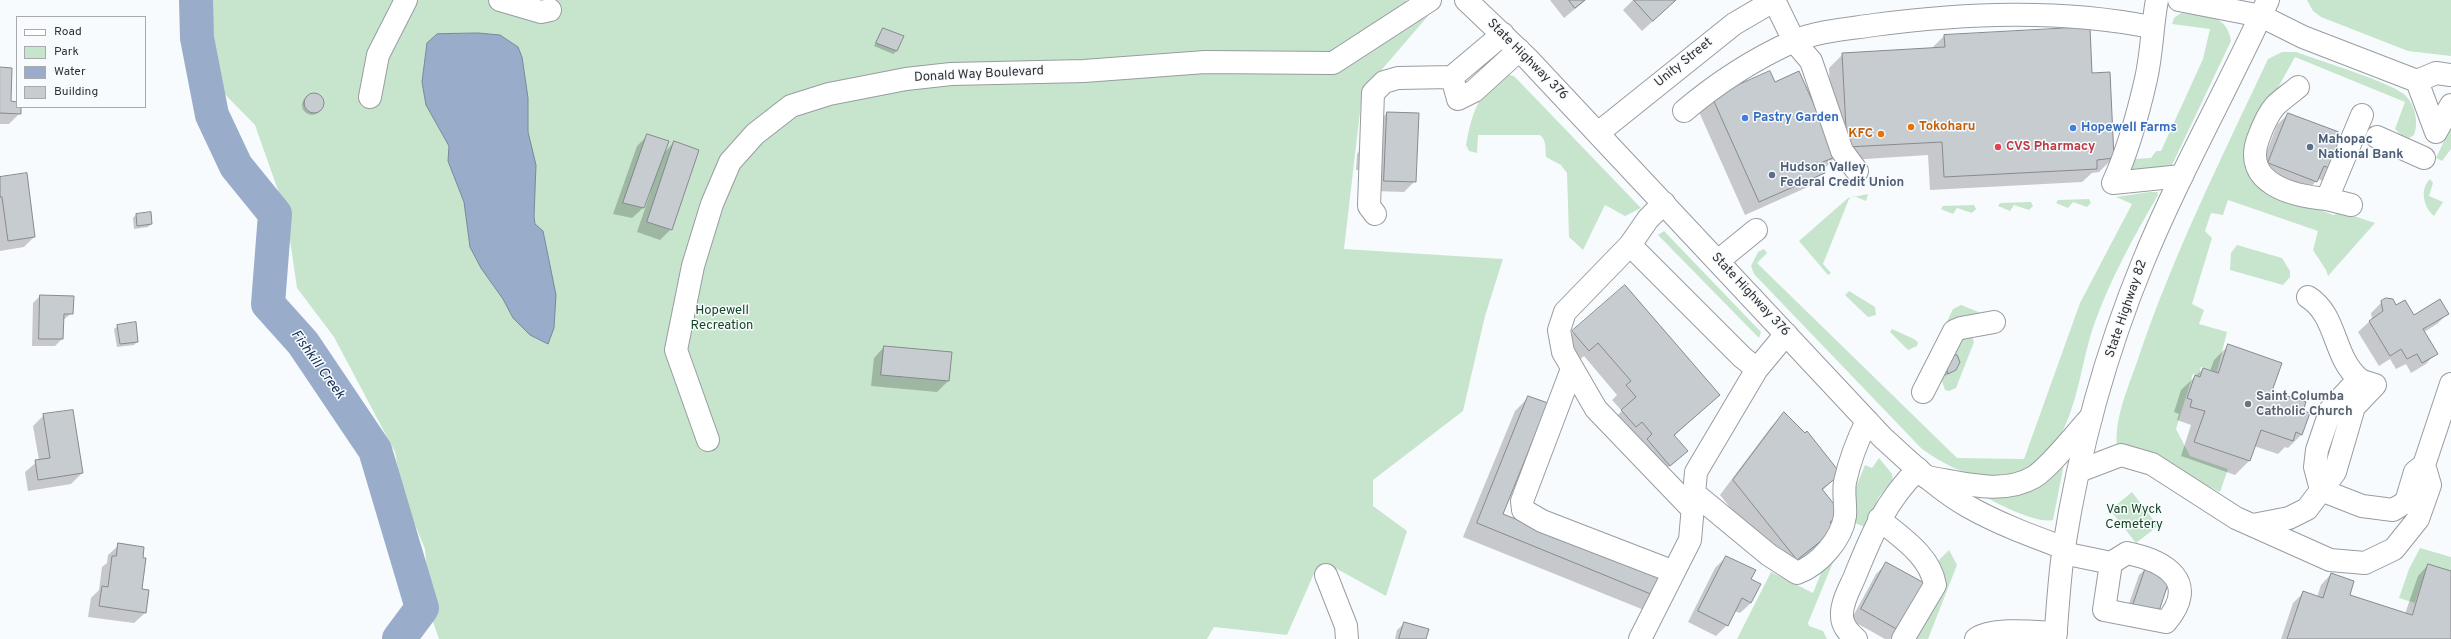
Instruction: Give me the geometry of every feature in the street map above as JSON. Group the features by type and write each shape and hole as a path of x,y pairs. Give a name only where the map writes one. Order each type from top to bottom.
{"street":[{"path":"370,97 378,55 406,0"},
{"path":"500,0 541,12 550,10"},
{"name":"Donald Way Boulevard","path":"708,440 676,350 693,266 712,204 730,162 755,134 791,106 829,94 906,79 951,74 1084,71 1205,62 1333,63 1430,0"},
{"name":"State Highway 376","path":"1466,0 1519,50 1867,421 1922,473 1968,506 2012,528 2064,550 2111,563"},
{"path":"1774,0 1794,41 1811,61 1842,151 1857,171"},
{"name":"Unity Street","path":"1598,133 1734,24 1774,0"},
{"path":"2157,0 2151,27 2146,78 2122,164 2113,183 2182,176"},
{"path":"2179,0 2265,8 2303,37 2416,81 2436,74 2451,75"},
{"name":"State Highway 82","path":"2055,636 2064,550 2091,418 2143,263 2182,176 2265,8"},
{"path":"1684,111 1718,83 1794,41 1830,31 1941,16 2062,15 2115,20 2151,27"},
{"path":"1376,214 1369,206 1373,92 1384,82 1398,78 1452,77 1503,34"},
{"path":"1452,77 1458,99 1474,91 1519,50"},
{"path":"2416,81 2436,132 2451,105"},
{"path":"2298,87 2274,107 2262,127 2255,146 2256,168 2263,178 2276,186 2351,205"},
{"path":"2322,198 2362,115"},
{"path":"2378,137 2424,158"},
{"path":"1664,203 1648,219 1630,245 1580,295 1561,320 1559,330 1563,352 1596,409 1693,501 1768,555 1798,573 1811,568 1834,542 1845,517 1845,484 1852,451 1867,421"},
{"path":"1718,261 1756,230"},
{"path":"1630,245 1742,357 1757,369"},
{"path":"2253,525 2289,518 2308,509 2335,472 2354,407 2367,382 2347,365 2323,309 2308,297"},
{"path":"1923,392 1954,331 1961,328 1994,322"},
{"path":"1640,639 1690,540 1696,472 1757,369 1786,334"},
{"path":"1572,368 1522,501 1523,510 1542,521 1674,572"},
{"path":"2321,490 2362,506 2393,510 2406,502 2416,472 2424,465 2451,384"},
{"path":"1856,639 1846,629 1842,616 1845,601 1879,519 1900,487 1922,473 2000,487 2021,482 2034,476 2091,418"},
{"path":"2079,471 2121,455 2152,464 2236,518 2330,560 2365,563 2394,549 2418,519 2430,484 2424,465"},
{"path":"1879,519 1922,556 1933,574 1935,585 1903,639"},
{"path":"1326,576 1346,626 1347,639"},
{"path":"1976,639 1985,634 2012,632 2055,636"}],"green space":[{"name":"Hopewell Recreation","path":"205,0 1405,0 1428,16 1378,74 1363,86 1344,249 1503,259 1485,316 1463,411 1373,480 1373,506 1407,531 1386,596 1328,564 1316,569 1287,635 1214,627 1207,639 439,639 431,616 425,549 402,493 395,452 334,337 297,288 286,213 255,125 207,76"},
{"path":"2307,0 2451,0 2451,56 2408,51 2321,17 2313,11"},
{"path":"2181,13 2206,16 2219,21 2225,25 2229,32 2231,41 2171,167 2125,174 2133,159 2151,158 2156,151 2161,151 2203,59 2210,29 2172,24 2174,18"},
{"path":"2282,52 2296,52 2370,78 2397,90 2405,95 2414,109 2416,125 2414,135 2409,138 2401,135 2395,129 2405,102 2295,57 2249,140 2245,162 2257,180 2270,189 2333,215 2342,212 2375,223 2328,276 2326,270 2313,250 2318,231 2228,200 2223,215 2211,213 2205,231 2212,238 2192,304 2204,310 2199,324 2227,332 2217,372 2201,367 2199,376 2193,374 2176,429 2190,456 2228,469 2220,492 2146,452 2127,447 2117,447 2118,426 2126,393 2181,246 2268,59"},
{"path":"1505,74 1514,76 1641,208 1625,216 1605,205 1583,250 1569,237 1567,173 1561,165 1546,157 1545,142 1540,135 1478,135 1477,153 1469,151 1466,145 1477,105 1488,89"},
{"path":"2451,126 2451,149 2442,161 2436,158"},
{"path":"2430,179 2433,183 2429,196 2443,202 2434,216 2425,203 2424,198 2425,188"},
{"path":"2157,192 2158,195 2124,257 2101,306 2090,337 2075,398 2064,427 2057,441 2043,459 2027,470 2010,477 1992,478 1974,475 1956,469 1921,448 1754,274 1751,266 1758,252 1764,249 1767,253 1757,263 1957,458 2024,459 2080,303 2132,204 2116,197"},
{"path":"1868,194 1866,201 1855,197"},
{"path":"1852,197 1849,199 1823,264 1831,273 1828,275 1799,241 1848,198"},
{"path":"2089,199 2091,203 2087,207 2073,202 2068,208 2056,203 2058,200"},
{"path":"2031,202 2033,206 2029,210 2014,205 2010,211 1998,206 2000,203"},
{"path":"1974,205 1976,209 1972,213 1957,208 1953,214 1941,209 1943,206"},
{"path":"1664,231 1761,332 1759,338 1658,235"},
{"path":"2237,245 2282,258 2290,271 2290,277 2283,285 2230,270 2231,253"},
{"path":"1849,291 1875,307 1876,315 1868,317 1845,295"},
{"path":"1961,305 1981,313 1927,364 1953,309"},
{"path":"1892,329 1914,339 1918,342 1917,346 1908,350 1890,332"},
{"path":"1971,334 1974,342 1956,388 1949,391 1945,390 1941,378 1958,337"},
{"path":"1879,458 1892,474 1893,480 1878,498 1867,528 1850,521 1808,623 1809,626 1823,631 1827,639 1737,639 1771,572 1813,593 1865,465 1872,468"},
{"path":"2064,464 2053,520 2036,519 2027,516 1981,495"},
{"name":"Van Wyck Cemetery","path":"2132,492 2158,526 2136,543 2110,510"},
{"path":"2420,548 2451,557 2451,571 2428,564 2415,603 2399,598 2409,569"},
{"path":"1949,550 1957,565 1928,639 1914,639 1941,579 1938,561"}],"water":[{"path":"478,33 500,35 518,47 522,57 528,98 528,132 536,165 535,224 543,231 556,295 554,328 548,344 530,335 513,318 503,299 481,268 470,247 464,202 448,161 449,146 426,105 422,82 427,43 437,34"}],"building":[{"path":"1569,0 1585,0 1575,8"},
{"path":"1634,0 1676,0 1653,21"},
{"path":"2090,27 2092,73 2110,72 2114,158 2097,160 2097,169 1944,177 1942,142 1847,147 1842,53 1945,47 1944,35"},
{"path":"883,28 904,36 897,51 876,43"},
{"path":"0,67 12,68 11,101 16,102 16,108 21,108 21,114 0,113"},
{"path":"1770,71 1775,82 1799,71 1837,156 1821,163 1825,173 1759,202 1712,97"},
{"path":"314,93 321,96 324,103 321,110 314,113 307,110 304,103 307,96"},
{"path":"1387,112 1419,113 1416,182 1384,181"},
{"name":"Mahopac National Bank","path":"2288,113 2339,132 2334,143 2354,150 2345,174 2324,166 2317,182 2268,163"},
{"path":"647,134 669,141 644,208 623,203"},
{"path":"674,141 699,150 672,230 647,222"},
{"path":"27,173 35,237 8,241 2,197 0,197 0,177"},
{"path":"151,212 152,224 137,226 136,214"},
{"path":"1625,285 1720,395 1674,435 1688,451 1670,466 1647,439 1652,434 1642,422 1636,427 1621,410 1636,397 1626,385 1631,381 1598,343 1589,351 1572,331"},
{"path":"40,295 74,296 73,314 64,314 63,339 39,339"},
{"path":"2386,298 2393,299 2396,305 2405,300 2414,315 2440,299 2449,314 2423,329 2438,354 2422,363 2417,354 2407,359 2401,349 2390,356 2369,321 2383,311 2381,301"},
{"path":"136,322 138,342 120,344 117,325"},
{"name":"Saint Columba Catholic Church","path":"2228,344 2282,363 2272,391 2306,402 2303,411 2310,413 2302,435 2296,432 2293,441 2261,430 2250,461 2194,442 2205,411 2190,407 2192,400 2187,398 2195,375 2200,377 2203,368 2218,373"},
{"path":"884,346 952,352 949,381 881,375"},
{"path":"1957,355 1960,362 1956,370 1948,374 1946,367 1949,358"},
{"path":"1528,396 1548,403 1503,514 1665,579 1658,597 1477,523"},
{"path":"73,410 83,473 38,480 35,460 50,458 43,414"},
{"path":"1784,412 1805,433 1807,431 1841,474 1822,489 1841,513 1830,522 1836,529 1797,560 1733,480"},
{"path":"118,543 144,547 143,558 146,558 142,589 149,590 146,613 99,606 102,586 108,587 112,556 116,556"},
{"path":"1726,556 1756,570 1751,579 1761,584 1751,603 1742,598 1728,626 1698,611"},
{"path":"1886,562 1926,584 1900,631 1861,609"},
{"path":"2428,564 2451,571 2451,639 2287,639 2303,591 2323,598 2331,573 2354,581 2350,595 2412,615"},
{"path":"2146,567 2171,575 2157,617 2132,608"},
{"path":"1404,622 1429,629 1426,639 1399,639"}],"waterway":[{"name":"Fishkill Creek","path":"196,0 197,38 212,115 236,166 275,214 268,304 303,343 375,450 422,608 399,639"}],"place":[{"name":"Pastry Garden","path":"1745,118"},
{"name":"Tokoharu","path":"1911,127"},
{"name":"Hopewell Farms","path":"2073,128"},
{"name":"KFC","path":"1881,134"},
{"name":"CVS Pharmacy","path":"1998,147"},
{"name":"Mahopac National Bank","path":"2310,147"},
{"name":"Hudson Valley Federal Credit Union","path":"1772,175"},
{"name":"Saint Columba Catholic Church","path":"2248,404"}]}
